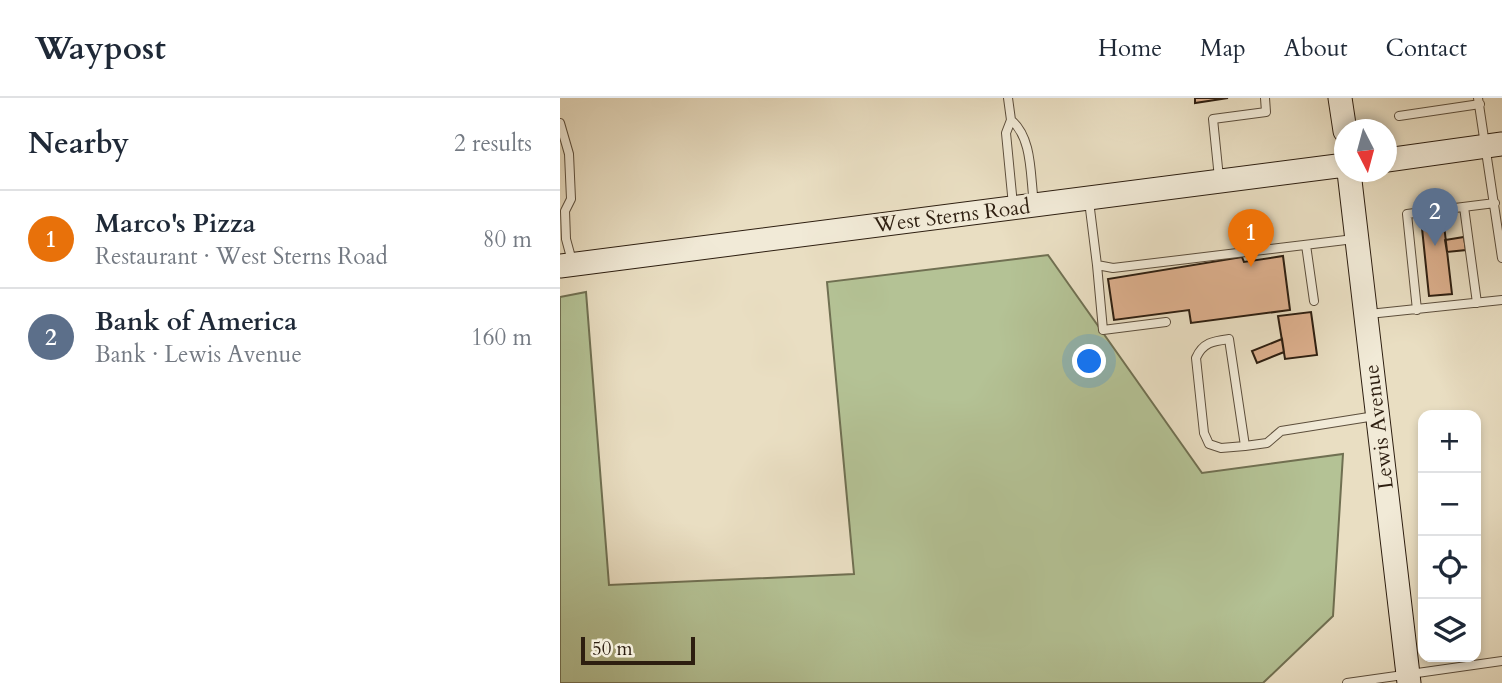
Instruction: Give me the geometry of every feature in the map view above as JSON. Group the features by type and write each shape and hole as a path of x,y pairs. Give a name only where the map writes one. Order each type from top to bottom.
{"main road":[{"path":"1340,98 1343,119"},
{"path":"1397,159 1494,145"},
{"name":"West Sterns Road","path":"567,265 1334,166"},
{"name":"Lewis Avenue","path":"1350,182 1409,678"}],"lane":[{"path":"1008,98 1011,120 1006,134 1024,206"},
{"path":"1220,181 1213,119 1266,112 1265,98"},
{"path":"1399,116 1479,101 1494,145 1495,203 1502,258"},
{"path":"1011,120 1021,130 1025,140 1024,206"},
{"path":"560,123 569,154 571,199 565,211 567,265"},
{"path":"1089,198 1103,330 1166,322"},
{"path":"1417,310 1407,214 1495,203"},
{"path":"1464,206 1477,303"},
{"path":"1097,265 1113,268 1357,239"},
{"path":"1306,245 1314,301"},
{"path":"1366,314 1502,300"},
{"path":"1245,446 1229,339 1211,342 1200,348 1196,358 1204,433 1209,444 1222,448 1245,446 1268,443 1281,431 1378,416"},
{"path":"1347,683 1409,678 1502,661"}],"green space":[{"path":"1048,255 1202,473 1343,454 1333,616 1263,683 560,683 560,297 586,292 609,585 854,574 827,282"}],"building":[{"path":"1195,98 1228,98 1195,103"},
{"path":"1444,225 1452,294 1429,296 1422,228"},
{"path":"1464,237 1466,250 1447,252 1445,240"},
{"path":"1283,256 1290,310 1191,323 1189,310 1114,320 1108,279 1242,257 1244,262"},
{"path":"1311,312 1317,355 1285,359 1278,316"},
{"path":"1282,339 1284,352 1257,363 1252,351"}],"place":[{"name":"Bank of America","path":"1435,246"},
{"name":"Marco's Pizza","path":"1251,267"}]}
